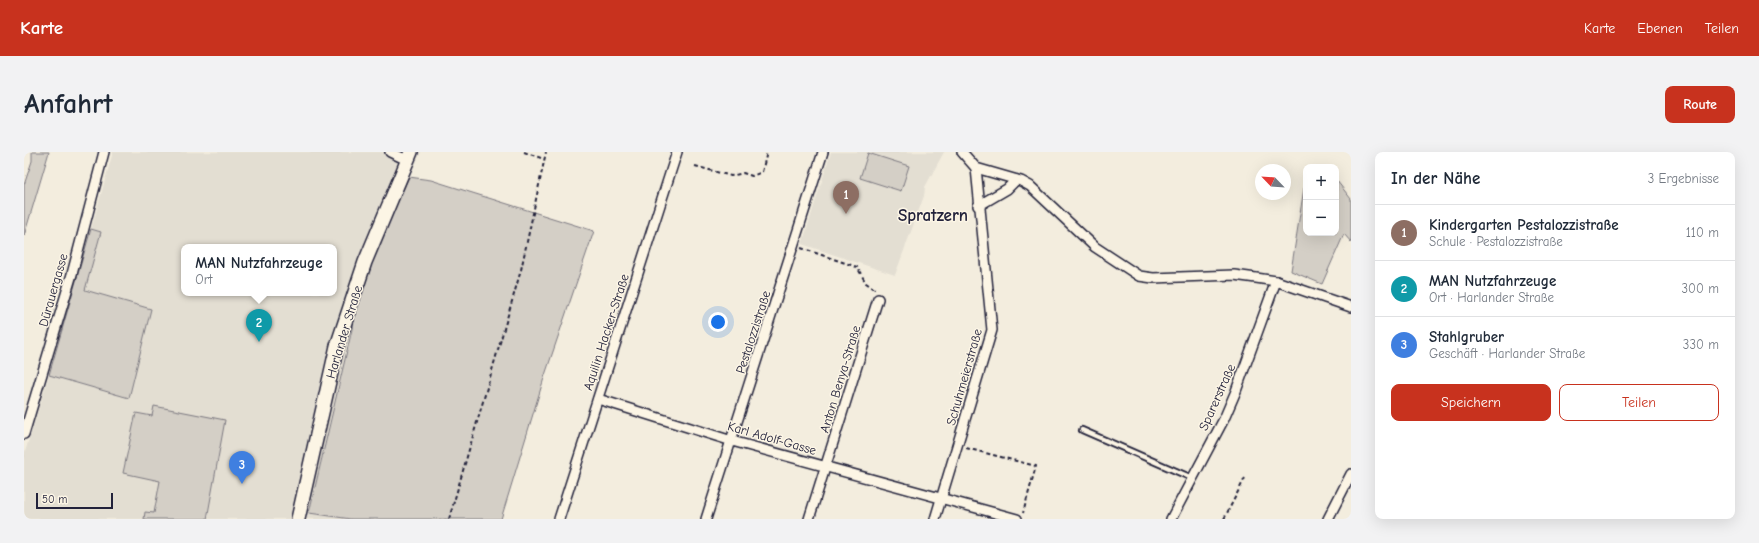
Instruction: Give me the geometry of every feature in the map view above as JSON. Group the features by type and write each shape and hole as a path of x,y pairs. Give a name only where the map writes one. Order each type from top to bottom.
{"main road":[{"name":"Harlander Straße","path":"298,519 337,346 365,262 409,156"}],"street":[{"name":"Dürauergasse","path":"24,434 72,274 104,152"},
{"path":"390,152 409,156"},
{"name":"Aquilin Hacker-Straße","path":"559,519 677,152"},
{"name":"Pestalozzistraße","path":"706,519 824,152"},
{"path":"962,152 976,168 1016,180 1030,186 1095,247 1139,276 1153,278 1234,275 1276,281 1351,307"},
{"name":"Schuhmeierstraße","path":"935,519 992,330 978,206 976,168"},
{"path":"978,206 1007,189 1016,180"},
{"name":"Sparerstraße","path":"1171,519 1224,418 1236,391 1276,281"},
{"name":"Anton Benya-Straße","path":"810,519 878,299"},
{"name":"Karl Adolf-Gasse","path":"598,399 732,441 1017,519"},
{"path":"1328,519 1351,474"}],"lane":[{"path":"1082,430 1192,478"}],"path":[{"path":"524,152 544,159"},
{"path":"449,519 521,270 546,152"},
{"path":"695,166 731,176 743,173 752,176 762,172 767,152"},
{"path":"794,246 857,267 866,283 876,290 878,299"},
{"path":"957,445 1036,466 1022,519"},
{"path":"1224,519 1246,476"}],"shaded area":[{"path":"32,152 49,152 24,236 24,185 32,161"},
{"path":"113,152 421,152 374,254 357,308 309,513 351,519 24,519 24,455 49,375 129,398 151,309 85,290 101,232 91,229"},
{"path":"831,152 944,152 925,187 924,196 895,275 802,244"},
{"path":"868,153 909,166 901,191 860,178"},
{"path":"409,177 431,180 594,231 544,378 501,519 351,519 309,513 357,308 374,254"},
{"path":"1339,184 1351,199 1351,242 1344,234 1322,284 1291,271 1303,194 1303,236 1339,236"},
{"path":"91,229 101,232 85,290 151,309 129,398 49,375"},
{"path":"154,406 225,420 207,519 144,519 145,512 154,513 160,481 123,473 136,413 152,416"}],"place":[{"name":"Kindergarten Pestalozzistraße","path":"846,214"},
{"name":"MAN Nutzfahrzeuge","path":"259,342"},
{"name":"Stahlgruber","path":"242,484"}],"district":[{"name":"Spratzern","path":"933,215"}]}
